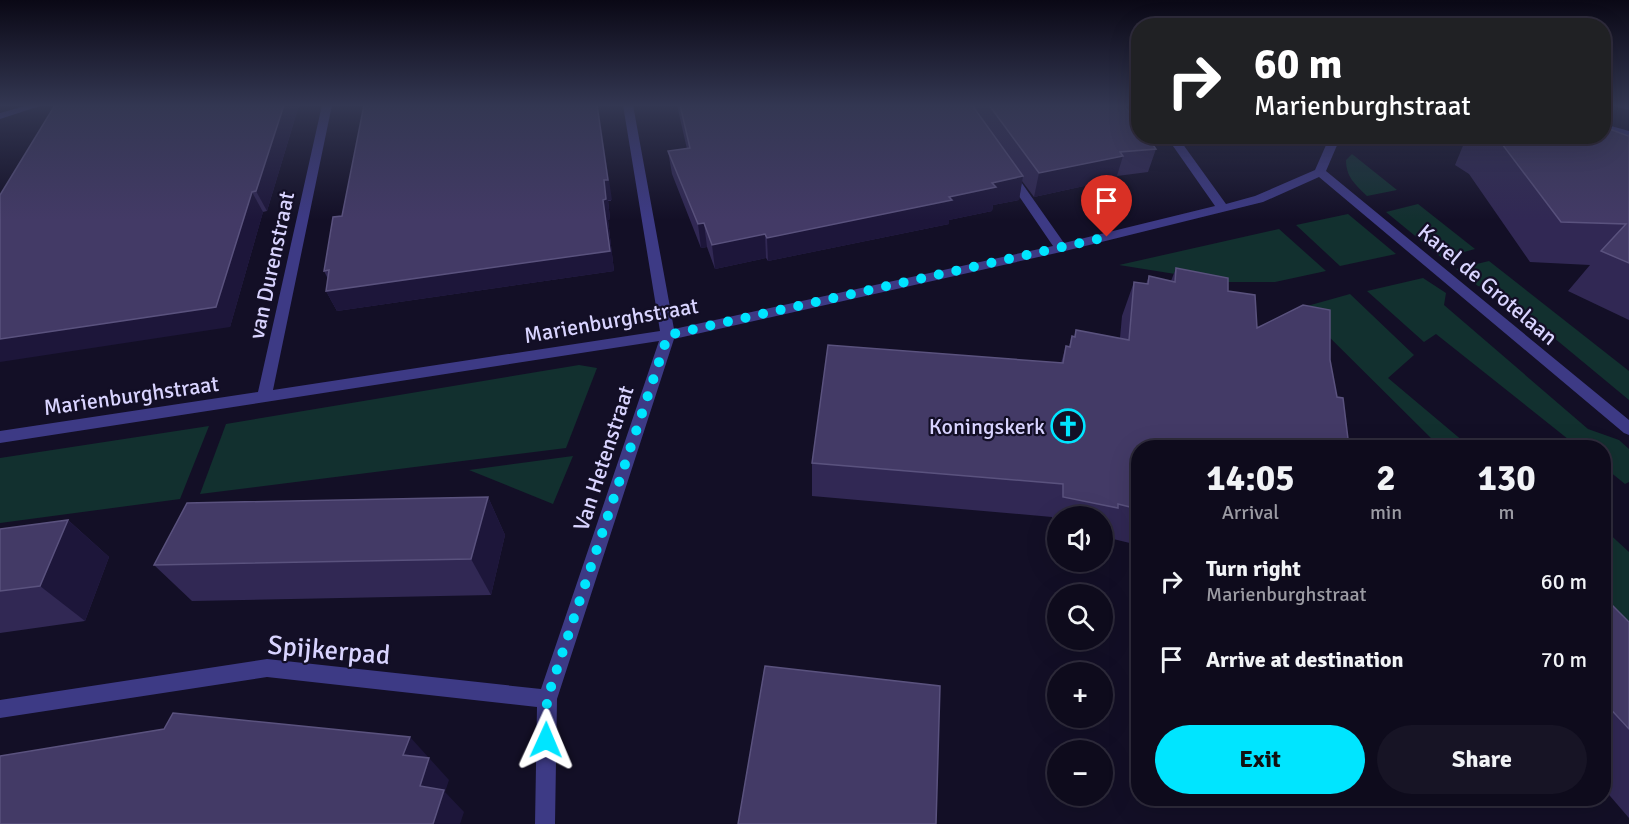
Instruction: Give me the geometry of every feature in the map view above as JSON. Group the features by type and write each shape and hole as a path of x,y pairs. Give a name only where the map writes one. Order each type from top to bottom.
{"street":[{"name":"van Durenstraat","path":"264,398 319,143"},
{"name":"Van Hetenstraat","path":"545,824 547,699 668,335 635,143"},
{"path":"1177,144 1222,207"},
{"path":"1320,172 1332,144"},
{"path":"1001,162 1061,248"},
{"name":"Marienburghstraat","path":"0,437 668,335 1061,248 1259,199 1320,172"},
{"name":"Karel de Grotelaan","path":"1320,172 1629,429"},
{"name":"Spijkerpad","path":"0,709 267,668 547,699"}],"green space":[{"path":"1352,154 1397,190 1367,196 1352,180 1348,171 1346,160"},
{"path":"1418,204 1475,249 1442,258 1386,212"},
{"path":"1348,214 1396,254 1340,266 1296,225"},
{"path":"1279,229 1326,271 1275,282 1225,282 1119,265"},
{"path":"1489,261 1629,371 1629,400 1500,293 1478,286 1456,269"},
{"path":"1423,278 1446,293 1444,305 1588,429 1619,440 1629,449 1629,482 1625,484 1611,473 1611,440 1569,440 1436,334 1424,342 1367,291"},
{"path":"1350,294 1414,355 1388,378 1462,440 1433,440 1300,308"},
{"path":"579,365 597,368 566,448 200,494 226,424"},
{"path":"209,426 180,499 0,523 0,458"},
{"path":"573,456 553,504 469,470"},
{"path":"1611,535 1629,552 1629,635 1611,616"}],"building":[{"path":"32,143 271,143 256,191 252,192 216,307 0,339 0,195"},
{"path":"356,143 603,143 608,180 604,180 606,199 603,200 610,251 326,291 329,270 324,271 333,217 342,216"},
{"path":"689,143 1000,143 1023,176 992,183 996,187 949,197 952,200 767,238 765,234 712,245 704,223 698,224 668,151 690,148"},
{"path":"1017,143 1153,144 1156,149 1120,152 1123,156 1039,173"},
{"path":"1629,143 1629,263 1601,251 1626,224 1561,222 1502,144"},
{"name":"Koningskerk","path":"1176,268 1228,278 1228,291 1255,295 1257,328 1303,305 1330,310 1330,360 1337,397 1343,398 1348,440 1131,440 1131,507 1118,504 1118,508 1063,497 1063,484 812,463 828,345 1063,363 1066,346 1070,347 1076,330 1129,340 1134,282 1148,284 1149,276 1175,282"},
{"path":"488,497 471,559 154,565 187,503"},
{"path":"68,520 40,586 0,591 0,529"},
{"path":"1611,604 1629,622 1629,729 1611,710"},
{"path":"765,666 940,686 936,824 738,824"},
{"path":"173,713 410,737 403,755 429,758 420,786 444,790 433,824 0,824 0,756 164,729"}],"place":[{"name":"Koningskerk","path":"1068,426"}],"route":[{"path":"546,740 547,699 668,335 1107,237"}]}
